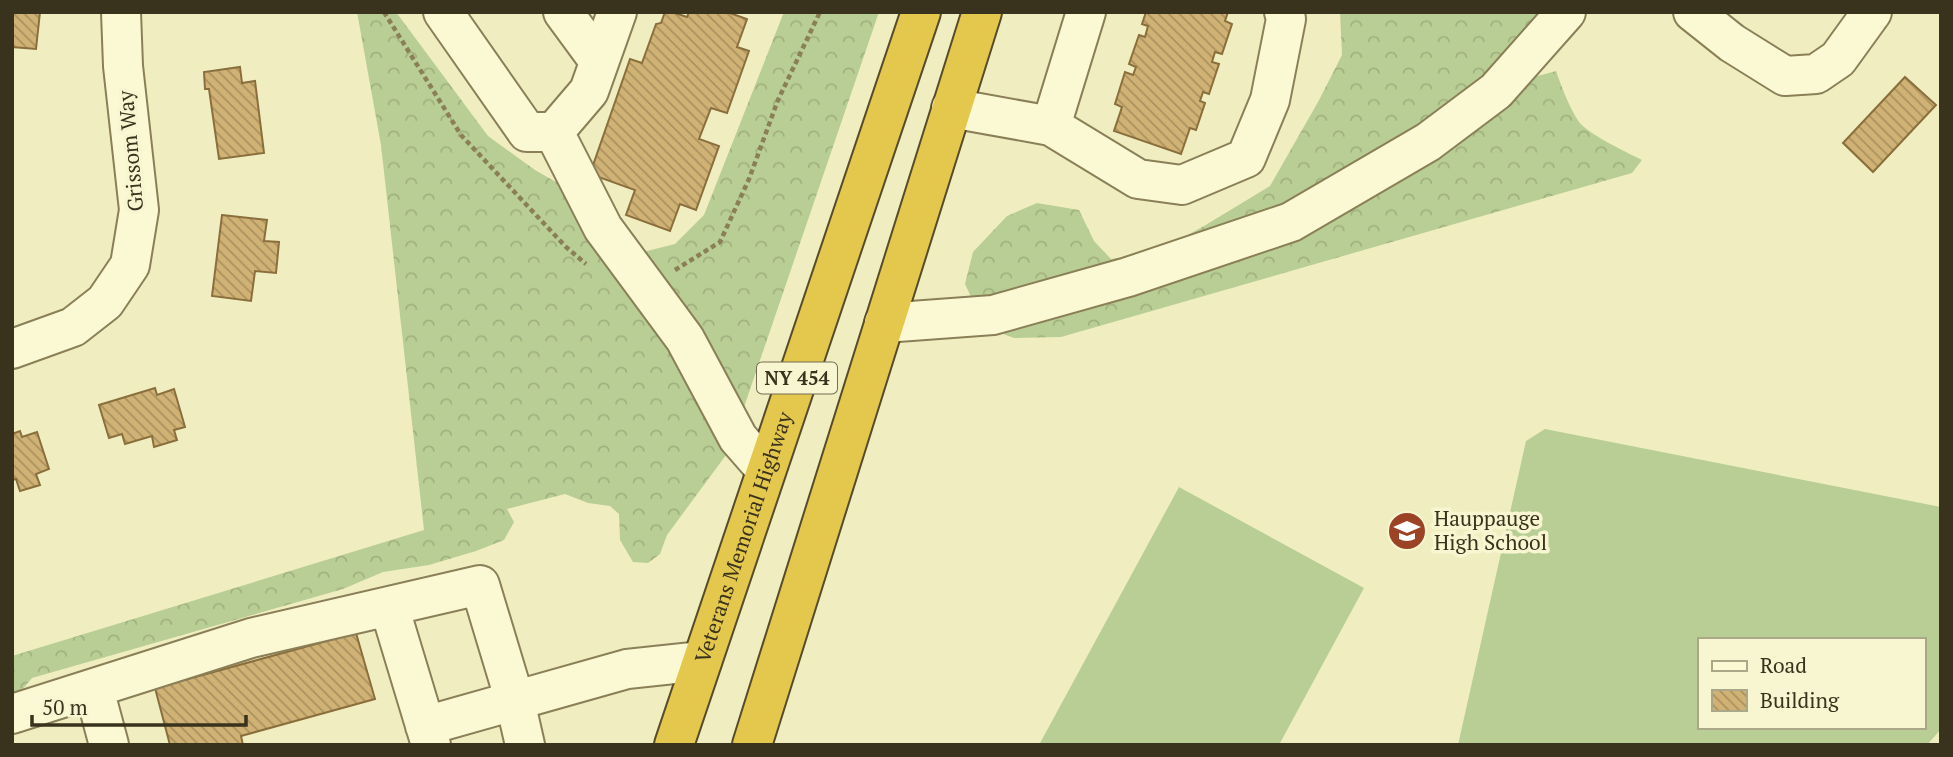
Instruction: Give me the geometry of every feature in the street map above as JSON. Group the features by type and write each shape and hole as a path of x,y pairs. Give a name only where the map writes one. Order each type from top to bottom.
{"highway":[{"name":"Veterans Memorial Highway","path":"674,745 921,12"},
{"name":"NY 454","path":"752,745 982,12"}],"street":[{"name":"Grissom Way","path":"12,349 73,327 105,302 130,265 139,210 123,66 121,12"},
{"path":"443,12 527,132 554,132 589,91 617,12"},
{"path":"563,12 599,61"},
{"path":"1051,126 1086,12"},
{"path":"951,108 1051,126 1138,179 1182,185 1246,158 1270,100 1286,19 1284,12"},
{"path":"884,323 993,315 1128,277 1292,222 1429,142 1496,91 1566,12"},
{"path":"1693,12 1732,43 1785,76 1816,74 1838,59 1872,12"},
{"path":"554,132 603,228 685,339 738,438 766,470"},
{"path":"12,714 251,638 480,585 515,701 525,745"},
{"path":"389,606 428,736 515,701 628,669 702,661"},
{"path":"94,689 109,745"},
{"path":"12,739 14,745"}],"path":[{"path":"384,12 461,135 566,247 586,264"},
{"path":"673,271 720,242 749,179 778,100 820,12"}],"green space":[{"path":"357,12 396,12 488,136 535,170 612,214 643,252 675,244 704,215 784,12 879,12 729,451 667,535 660,554 648,563 633,562 620,540 619,514 610,506 588,503 565,494 507,509 514,522 504,540 476,551 429,565 383,572 343,589 32,678 12,702 12,656 424,530 381,145"},
{"path":"1340,12 1571,12 1516,82 1556,71 1579,122 1599,137 1642,160 1632,173 1061,337 1014,338 985,327 965,284 973,252 1007,216 1037,203 1079,210 1094,241 1111,259 1155,253 1270,186 1342,55"},
{"path":"1545,429 1941,507 1941,729 1927,745 1458,745 1526,441"},
{"path":"1179,487 1364,588 1279,745 1039,745"}],"building":[{"path":"12,12 40,12 36,49 12,47"},
{"path":"665,12 687,17 689,12 727,12 747,19 737,47 749,51 727,113 711,108 699,139 719,146 696,210 680,204 670,231 626,215 635,190 590,174 630,59 642,63 656,24 661,23"},
{"path":"1146,12 1228,12 1225,21 1232,24 1222,54 1215,52 1212,62 1219,64 1209,94 1203,92 1200,101 1205,103 1196,130 1190,128 1181,154 1114,131 1122,107 1115,104 1125,72 1133,75 1136,67 1129,64 1139,35 1145,37 1148,26 1142,24"},
{"path":"240,67 242,83 255,81 264,153 219,159 204,72"},
{"path":"1905,77 1936,105 1873,172 1843,143"},
{"path":"222,215 267,220 264,241 279,242 276,273 255,271 251,301 212,296"},
{"path":"155,388 157,395 174,389 185,427 174,430 177,440 154,447 152,436 125,444 122,434 109,438 99,405"},
{"path":"20,431 22,437 37,432 49,469 36,474 40,485 20,491 16,479 12,480 12,434"},
{"path":"356,633 375,699 241,736 243,745 170,745 155,688"}],"place":[{"name":"Hauppauge High School","path":"1407,531"}]}
